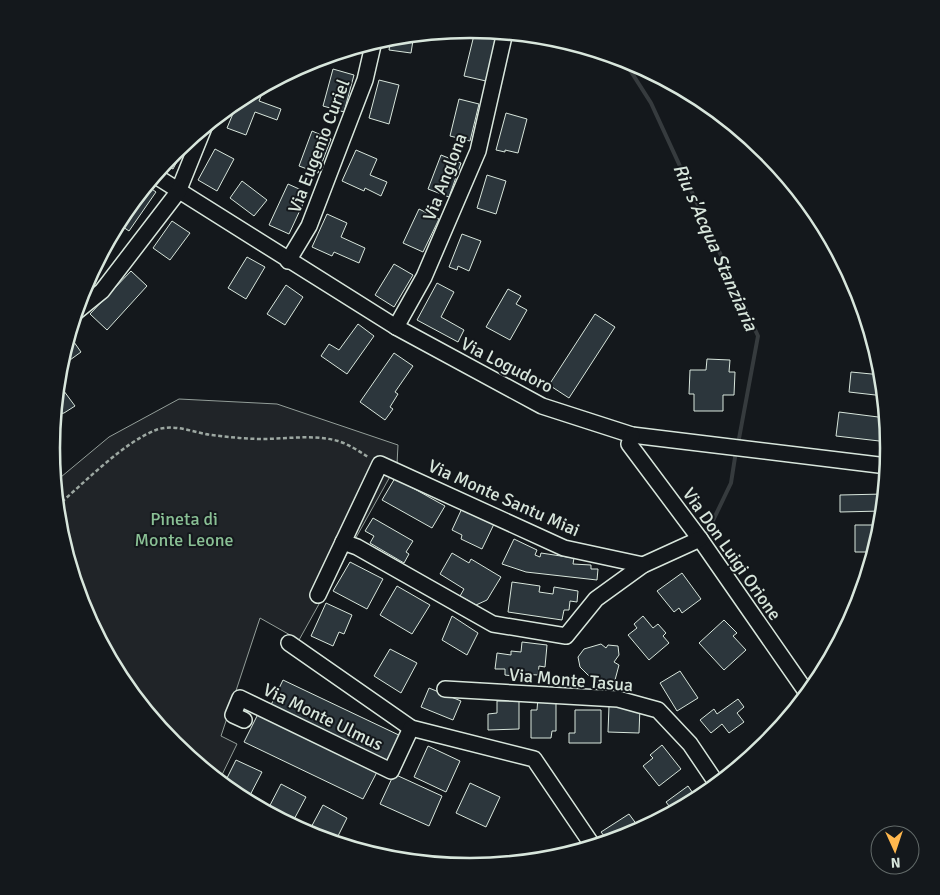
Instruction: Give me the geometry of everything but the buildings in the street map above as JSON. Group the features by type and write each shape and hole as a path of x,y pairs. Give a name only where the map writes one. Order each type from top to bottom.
{"street":[{"name":"Via Anglona","path":"396,327 424,277 478,151 503,39"},
{"name":"Via Eugenio Curiel","path":"288,260 309,226 365,80 372,49"},
{"path":"86,304 102,291 178,192 201,138"},
{"name":"Via Logudoro","path":"160,179 396,327 542,406 632,436 879,465"},
{"name":"Via Don Luigi Orione","path":"632,436 629,444 700,539 803,687"},
{"path":"318,595 380,464"},
{"name":"Via Monte Santu Miai","path":"380,464 564,548 644,565"},
{"path":"343,542 358,548 493,624 566,636 596,598 644,565 700,539"},
{"path":"289,643 412,728 534,759 589,840"},
{"name":"Via Monte Tasua","path":"445,689 618,700 658,710 690,744 713,778"},
{"name":"Via Monte Ulmus","path":"244,720 233,715 240,698 391,771 412,728"}],"path":[{"path":"64,500 124,448 157,429 184,428 233,438 262,439 289,437 338,441 380,464"}],"green space":[{"name":"Pineta di Monte Leone","path":"179,399 277,404 398,445 397,464 299,640 260,618 221,736 237,744 222,774 200,756 162,718 129,675 102,629 82,579 68,527 61,477 109,437"}],"waterway":[{"name":"Riu s'Acqua Stanziaria","path":"630,71 651,103 758,336 738,444"},
{"name":"Riu s'Acqua Stanziaria","path":"708,531 731,483 736,451"}]}
